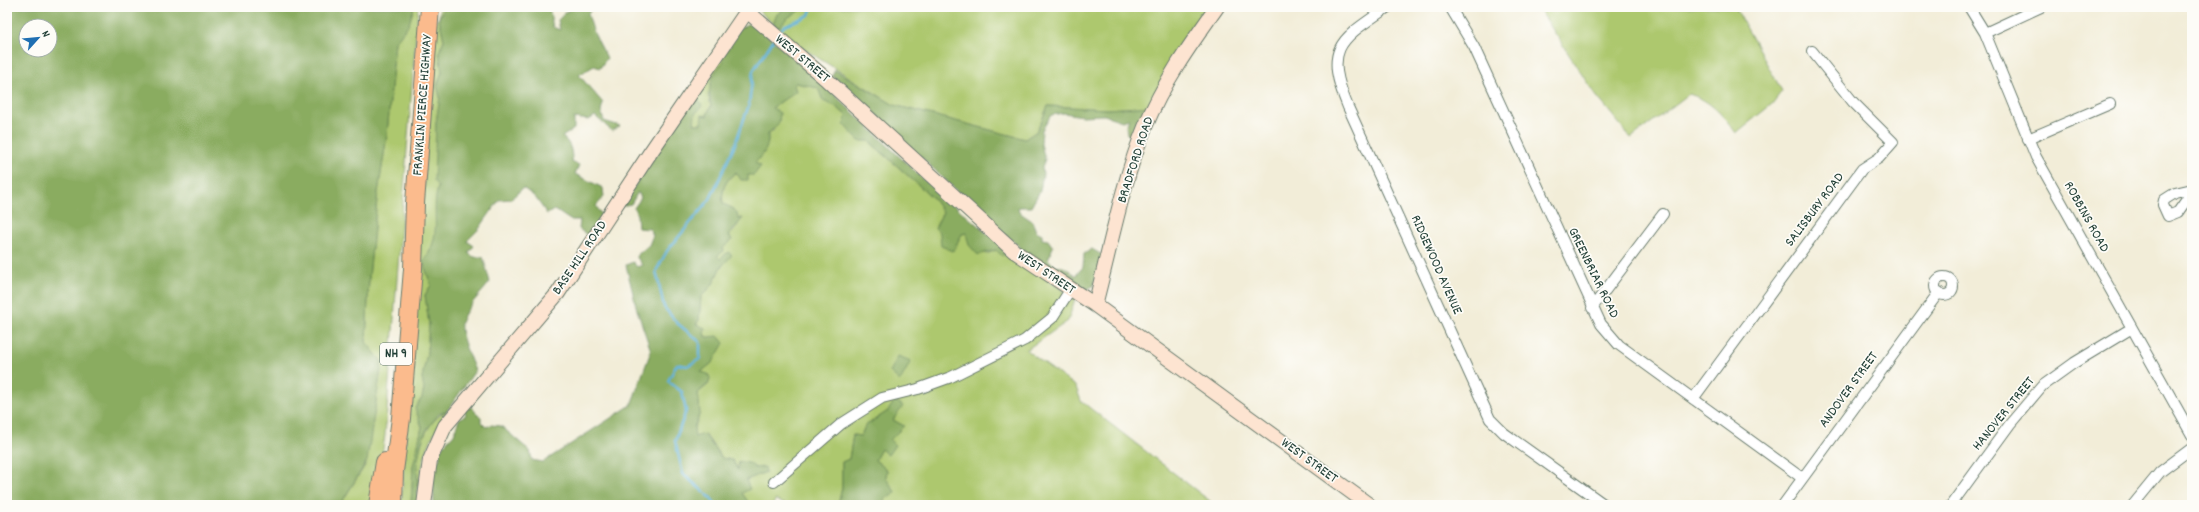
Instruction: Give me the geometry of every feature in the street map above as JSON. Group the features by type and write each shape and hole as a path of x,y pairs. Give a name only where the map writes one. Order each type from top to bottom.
{"highway":[{"name":"FRANKLIN PIERCE HIGHWAY","path":"393,505 394,471 401,418 413,269 415,203 430,7"},
{"name":"FRANKLIN PIERCE HIGHWAY","path":"378,505 389,441 402,270 415,203"}],"street":[{"name":"BRADFORD ROAD","path":"1095,305 1130,172 1145,127 1173,71 1217,7"},
{"name":"RIDGEWOOD AVENUE","path":"1388,7 1350,33 1338,50 1336,69 1346,102 1490,419 1504,433 1590,501 1605,505"},
{"name":"GREENBRIAR ROAD","path":"1450,7 1474,47 1592,308 1601,324 1619,345 1802,478"},
{"name":"ROBBINS ROAD","path":"1969,7 1985,33 2028,139 2067,214 2192,435"},
{"path":"1985,33 2041,7"},
{"name":"WEST STREET","path":"745,9 827,80 991,232 1014,251 1070,290 1095,305 1369,505"},
{"name":"BASE HILL ROAD","path":"424,505 430,460 445,426 558,293 745,9"},
{"name":"SALISBURY ROAD","path":"1693,399 1862,169 1879,158 1893,142 1854,102 1812,51"},
{"path":"2028,139 2110,104"},
{"path":"1592,308 1662,214"},
{"path":"774,482 841,424 882,398 918,389 950,377 1025,340 1052,318 1070,290"},
{"name":"ANDOVER STREET","path":"1783,505 1939,292"},
{"name":"HANOVER STREET","path":"1951,505 2010,424 2042,386 2074,363 2132,328"},
{"path":"2133,505 2160,472 2192,448"}],"green space":[{"path":"7,7 414,7 409,24 395,42 387,135 377,199 369,277 366,342 382,362 367,461 340,505 7,505"},
{"path":"414,7 418,7 385,435 375,505 340,505 366,464 382,362 366,343 369,277 377,199 387,135 395,42 409,24"},
{"path":"440,7 445,7 439,18"},
{"path":"445,7 549,7 553,27 560,30 558,20 566,12 577,7 593,7 588,14 594,33 607,58 600,68 594,66 579,75 603,103 601,111 604,121 620,126 612,131 595,116 589,120 574,118 574,129 562,137 570,148 572,162 579,165 575,174 603,188 604,197 596,206 602,215 587,235 579,229 580,220 570,220 555,210 547,214 535,197 523,188 511,199 499,200 479,229 467,241 474,246 468,253 474,257 483,257 490,282 466,312 461,323 463,340 475,371 447,411 439,414 427,429 421,443 417,464 418,505 411,505 413,466 422,427 415,408 422,398 424,389 422,378 427,353 429,324 425,295 431,285 423,262 429,252 435,233 435,207 438,187 434,181 436,123 440,97 437,86 442,72 439,52 444,40 439,18"},
{"path":"755,7 1211,7 1152,106 1108,109 1048,106 1037,131 1025,139 894,105 791,41"},
{"path":"782,7 805,7 786,19 778,29 773,24 777,14 782,11"},
{"path":"1538,7 1735,7 1782,91 1772,104 1736,133 1726,120 1710,104 1689,94 1631,138 1594,93"},
{"path":"439,18 444,40 439,52 442,72 437,86 440,97 436,123 438,187 436,203 437,230 432,247 423,262 431,285 425,295 429,324 427,353 422,378 424,389 422,398 415,408 422,427 413,466 411,505 401,505 436,20"},
{"path":"748,24 759,28 820,81 922,178 1008,251 1002,256 996,250 978,255 969,245 966,233 962,234 953,251 941,246 940,233 935,228 943,212 933,198 869,141 859,141 844,125 846,115 835,106 823,101 818,88 796,83 794,85 796,91 772,108 780,113 779,123 768,134 768,143 765,150 755,163 761,166 754,175 748,175 748,180 741,180 736,172 729,179 723,190 723,204 731,207 737,213 738,219 743,218 729,235 732,240 723,248 724,251 717,256 720,259 728,252 732,255 720,268 713,284 701,297 699,320 696,324 705,328 704,335 708,337 718,336 724,343 713,362 701,372 708,374 710,378 709,383 698,393 700,413 694,427 695,437 704,434 722,458 732,460 738,470 739,461 752,464 754,468 765,467 766,472 746,480 750,489 742,493 750,505 434,505 433,467 440,458 439,450 454,434 459,419 466,415 464,409 470,406 481,417 481,422 486,427 491,425 501,426 530,451 532,460 543,462 631,405 651,351 637,310 626,265 633,262 637,267 642,265 636,256 649,245 653,235 650,229 638,228 637,215 634,208 641,198 638,192 631,204 621,206 692,100 699,101 702,106 695,114 694,124 701,124 702,115 708,116 707,114 711,106 710,88 713,76 724,61 722,56 739,29"},
{"path":"722,56 725,61 720,66 708,95 711,106 707,114 709,117 701,124 694,124 694,114 702,106 692,100"},
{"path":"835,70 894,105 1025,139 1037,131 1048,106 1108,109 1152,106 1137,137 1127,134 1126,126 1129,119 1122,121 1104,115 1082,116 1064,113 1051,115 1042,130 1041,144 1045,159 1042,167 1043,174 1040,191 1031,207 1018,207 1019,212 1032,221 1036,231 1042,234 1042,239 1048,240 1053,247 1048,259 1056,267 1067,268 1075,276 1083,267 1084,254 1092,249 1104,256 1093,286 1085,291 1043,268 961,195 855,94 832,76"},
{"path":"796,83 818,88 823,101 835,106 846,115 848,129 857,137 869,141 933,198 943,212 935,228 962,234 967,233 969,245 987,254 996,250 1008,251 1075,299 1068,321 1026,350 1076,387 1081,401 1215,505 883,505 885,499 895,492 886,478 887,470 875,460 881,449 888,455 890,440 904,426 893,420 888,411 865,426 861,436 853,435 849,459 842,462 842,488 838,505 787,505 775,500 773,505 750,505 742,493 746,480 766,472 739,461 739,470 732,460 722,458 705,434 695,438 694,427 697,423 699,410 698,393 709,384 701,372 713,362 708,337 704,335 705,328 696,325 699,320 701,297 713,284 720,268 723,266 716,256 723,251 722,248 732,240 729,235 734,231 742,218 737,219 734,209 723,204 723,190 729,179 736,172 748,175 761,166 755,163 768,142 767,134 774,130 772,108 796,91 793,84"},
{"path":"898,356 911,361 900,381 890,372"},
{"path":"895,400 903,406 893,420 904,426 890,440 895,445 888,455 881,449 875,460 887,470 886,478 895,492 885,499 883,505 838,505 842,488 842,462 849,459 853,435 861,436 865,426 888,411"},
{"path":"447,411 434,433 426,453 417,499 416,475 420,449 424,437 437,417"}],"waterway":[{"path":"779,32 784,26 809,15 812,7"},
{"path":"715,505 711,498 683,474 675,441 686,411 682,392 668,381 677,364 687,366 700,359 700,342 677,323 664,307 656,271 667,251 710,199 734,147 749,105 753,71 774,39"}]}
